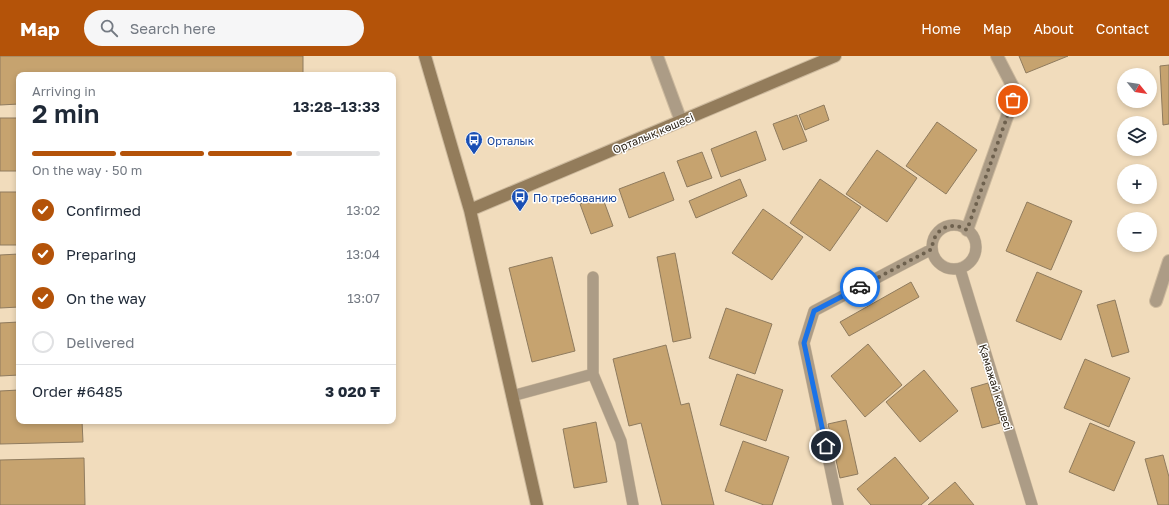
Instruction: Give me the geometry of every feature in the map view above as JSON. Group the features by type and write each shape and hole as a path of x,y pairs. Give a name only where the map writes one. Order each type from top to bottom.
{"main road":[{"path":"424,56 470,210 537,505"},
{"name":"Орталық көшесі","path":"470,210 681,121 814,61 836,56"}],"street":[{"path":"657,56 681,121"},
{"path":"967,230 1013,100 1013,87 997,56"},
{"path":"1156,301 1169,260"}],"lane":[{"path":"948,226 958,226 967,230 974,239 976,251 970,262 960,269 951,269 940,264 934,257 932,249 936,235 948,226"},
{"path":"838,505 804,343 814,311 932,249"},
{"name":"Қамажай көшесі","path":"960,269 1032,505"},
{"path":"594,277 593,374 621,441 633,505"},
{"path":"512,396 593,374"}],"building":[{"path":"0,56 303,56 303,72 16,72 16,104 0,105"},
{"path":"1019,56 1068,56 1026,73"},
{"path":"1169,65 1169,124 1163,125 1160,66"},
{"path":"824,105 829,120 805,130 799,115"},
{"path":"797,115 807,141 783,150 773,124"},
{"path":"0,118 16,118 16,171 0,171"},
{"path":"937,122 977,150 946,194 906,166"},
{"path":"756,131 766,160 721,177 711,149"},
{"path":"877,150 917,178 887,222 846,194"},
{"path":"702,152 712,178 687,187 677,161"},
{"path":"664,172 674,200 629,218 619,189"},
{"path":"740,179 747,196 696,218 689,201"},
{"path":"820,179 861,207 830,251 790,223"},
{"path":"0,192 16,192 16,245 0,245"},
{"path":"602,196 613,226 591,234 580,204"},
{"path":"1027,202 1072,221 1051,270 1006,251"},
{"path":"763,209 803,237 772,280 732,253"},
{"path":"675,253 691,338 673,342 657,257"},
{"path":"16,254 16,307 0,308 0,255"},
{"path":"552,257 575,351 532,362 509,268"},
{"path":"1037,272 1082,291 1061,340 1016,321"},
{"path":"911,282 919,297 849,336 840,322"},
{"path":"1115,300 1129,352 1112,357 1097,305"},
{"path":"726,308 772,324 755,374 709,358"},
{"path":"16,322 16,375 0,376 0,323"},
{"path":"868,344 902,385 865,417 831,376"},
{"path":"666,345 681,405 689,403 714,505 662,505 641,423 629,426 613,359"},
{"path":"1085,359 1130,378 1109,427 1064,408"},
{"path":"924,370 958,411 920,442 886,402"},
{"path":"737,374 783,390 766,441 720,425"},
{"path":"988,383 1000,423 982,428 971,388"},
{"path":"16,390 16,424 82,424 83,442 0,444 0,391"},
{"path":"846,420 858,474 840,478 828,424"},
{"path":"596,422 607,482 574,488 563,429"},
{"path":"1090,423 1135,442 1114,491 1069,472"},
{"path":"743,441 789,457 772,505 764,505 725,491"},
{"path":"1163,455 1169,477 1169,505 1158,505 1145,459"},
{"path":"895,457 929,498 921,505 871,505 857,489"},
{"path":"84,458 85,505 0,505 0,460"},
{"path":"955,482 974,505 928,505"}],"way so far":[{"path":"860,287 932,249 932,244 936,235 944,228 953,225 967,230 1013,100"}],"place":[{"name":"Орталык","path":"474,155"},
{"name":"По требованию","path":"520,212"}],"route":[{"path":"826,446 804,343 814,311 860,287"}]}
